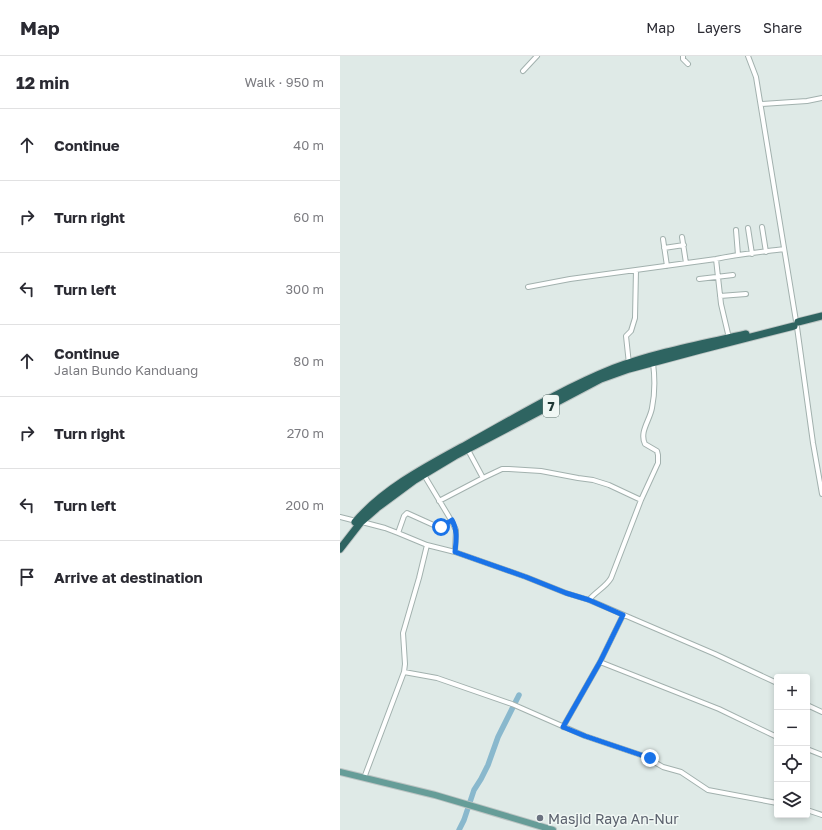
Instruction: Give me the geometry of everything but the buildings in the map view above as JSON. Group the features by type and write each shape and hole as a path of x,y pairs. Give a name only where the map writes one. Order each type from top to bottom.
{"highway":[{"path":"796,324 822,316"},
{"path":"796,324 822,321"},
{"name":"7","path":"340,541 359,522 427,466 530,413 629,366 676,350 796,324"},
{"name":"7","path":"629,366 652,363 796,324"},
{"name":"7","path":"404,484 468,450 530,413"},
{"name":"7","path":"340,549 359,522"}],"main road":[{"path":"340,772 464,803 542,828 554,830"}],"street":[{"path":"523,71 537,56"},
{"path":"683,56 683,60 688,64"},
{"path":"748,56 756,73 822,494"},
{"path":"760,104 807,102 822,98"},
{"path":"762,227 766,252"},
{"path":"748,228 752,254"},
{"path":"736,230 738,255"},
{"path":"682,237 686,263"},
{"path":"663,238 667,266"},
{"path":"664,248 684,245"},
{"path":"528,287 570,279 784,249"},
{"path":"716,259 721,304 729,338"},
{"path":"629,366 626,336 631,331 635,318 636,270"},
{"path":"699,279 733,275"},
{"path":"720,296 746,294"},
{"path":"589,600 611,578 641,500 656,468 658,453 645,444 643,435 653,404 655,385 652,363"},
{"path":"468,450 483,478"},
{"path":"439,501 483,478 504,469 541,471 598,481 641,500"},
{"path":"424,474 439,501 452,520 456,530 455,552"},
{"path":"398,533 404,516 407,513 441,527 452,520"},
{"path":"340,517 385,528 427,545 455,552 589,600 715,654 774,682"},
{"path":"364,779 404,672 405,664 403,633 427,545"},
{"path":"563,727 600,662 623,615"},
{"path":"600,662 719,709 774,736"},
{"path":"404,672 437,678 514,705 585,736 644,756 663,767 681,772 708,790 774,802"},
{"path":"810,706 822,712"},
{"path":"810,750 822,755"},
{"path":"810,811 822,815"}],"waterway":[{"path":"459,830 474,790 488,765 498,737 519,695"}],"place":[{"name":"Masjid Raya An-Nur","path":"540,818"}],"route":[{"path":"441,527 444,527 452,520 457,532 455,552 589,600 623,615 600,662 563,727 650,758"}]}
